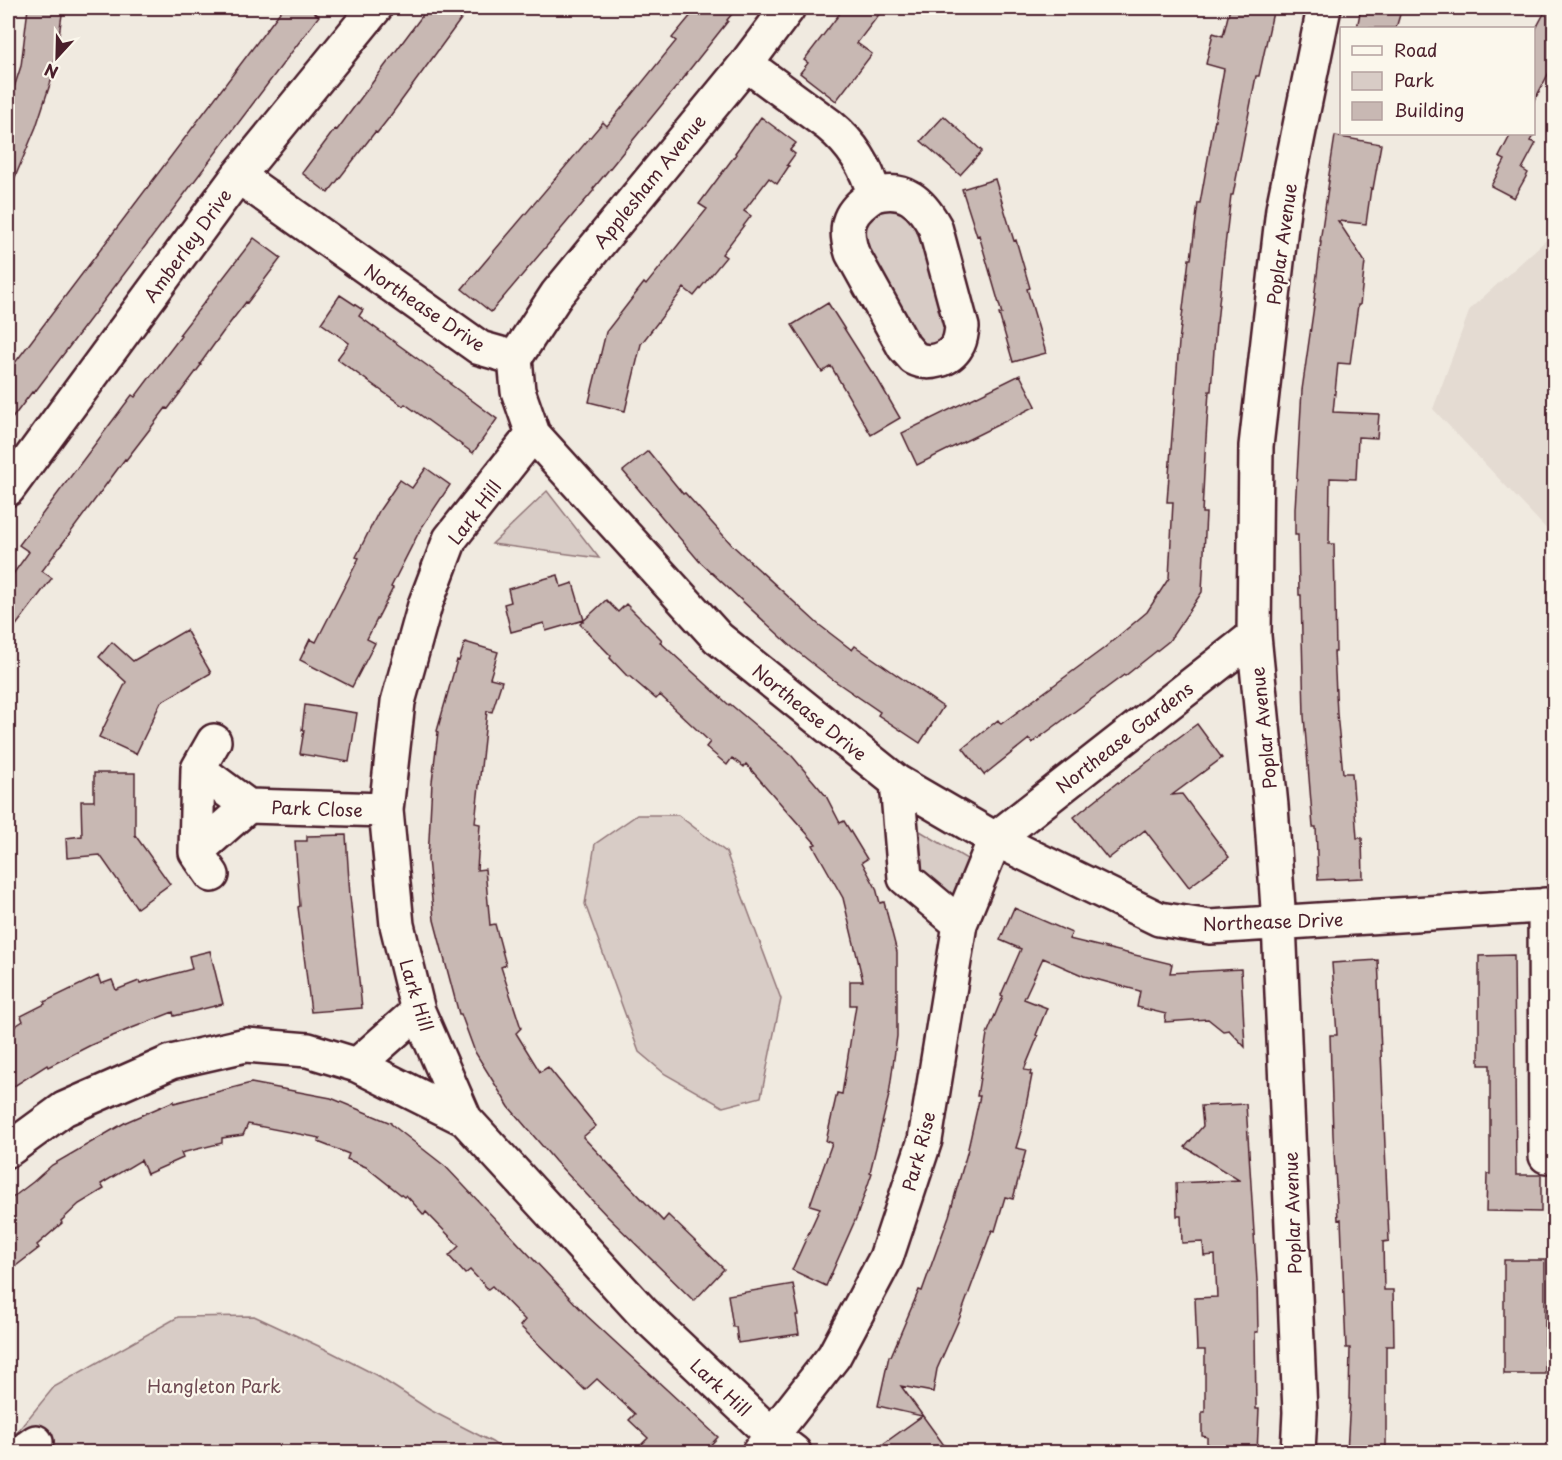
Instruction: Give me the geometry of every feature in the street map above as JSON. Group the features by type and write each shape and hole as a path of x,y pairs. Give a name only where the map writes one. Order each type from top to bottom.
{"street":[{"name":"Amberley Drive","path":"8,489 238,176 375,8"},
{"name":"Applesham Avenue","path":"515,358 557,294 746,64 788,8"},
{"name":"Poplar Avenue","path":"1298,1452 1300,1412 1279,923 1271,806 1254,636 1256,446 1283,209 1324,8"},
{"path":"746,64 841,135 864,167 874,195"},
{"name":"Northease Drive","path":"238,176 480,348 515,358 518,391 534,434 717,638 897,782 995,839 1160,919 1210,927 1550,905"},
{"path":"892,192 911,198 921,206 935,228 962,327 957,347 950,355 942,359 933,362 923,361 914,357 904,347 852,253 848,239 851,217 858,207 874,195 892,192"},
{"name":"Lark Hill","path":"534,434 450,539 425,605 398,702 386,810 396,925 418,1011 465,1119 643,1313 775,1447"},
{"name":"Northease Gardens","path":"995,839 1254,636"},
{"name":"Park Close","path":"214,741 198,769 204,864 248,806"},
{"name":"Park Close","path":"198,769 248,806 386,810"},
{"path":"897,782 904,878 960,924"},
{"name":"Park Rise","path":"775,1447 834,1356 886,1258 925,1140 960,924 995,839"},
{"path":"1545,1156 1550,905"},
{"path":"357,1065 418,1011"},
{"path":"8,1150 64,1109 171,1062 246,1045 308,1050 357,1065 465,1119"}],"shaded area":[{"path":"1554,233 1554,537 1433,409 1470,309"}],"green space":[{"path":"895,207 917,220 950,326 942,343 930,346 917,339 864,252 863,232 868,220 879,211"},
{"path":"547,491 599,558 492,544"},
{"path":"637,815 678,815 726,852 781,999 761,1097 723,1107 665,1074 639,1052 585,904 595,844"},
{"path":"920,831 977,865 958,908 919,877"},
{"name":"Hangleton Park","path":"254,1316 376,1375 430,1410 492,1442 506,1452 22,1452 9,1442 54,1387 178,1317"}],"building":[{"path":"28,8 63,8 53,75 36,127 8,194 8,106 21,66"},
{"path":"283,8 308,8 319,16 34,393 32,392 8,424 8,372"},
{"path":"428,8 469,8 388,119 377,133 375,132 328,193 302,173"},
{"path":"697,8 737,8 594,190 491,312 462,289 603,122 607,126 676,41 672,38"},
{"path":"844,8 884,8 857,43 872,54 836,101 800,73 808,63 804,60"},
{"path":"1230,8 1253,8 1273,12 1259,76 1256,76 1233,195 1231,195 1216,323 1211,391 1209,391 1202,513 1206,513 1202,592 1169,641 1032,743 1029,739 984,775 963,748 998,720 1001,724 1103,649 1147,612 1169,578 1173,502 1167,502 1179,342 1198,203 1200,203 1224,69 1206,64 1213,33 1223,36"},
{"path":"1361,8 1402,8 1396,27 1357,27"},
{"path":"1547,8 1554,8 1554,63 1535,99 1535,30"},
{"path":"944,116 982,151 960,175 921,141"},
{"path":"761,117 796,143 790,150 795,154 787,165 789,166 777,184 769,178 744,211 751,216 722,254 726,257 694,296 684,288 641,344 625,411 589,402 606,332 707,209 699,204"},
{"path":"1510,135 1533,135 1530,141 1536,143 1522,169 1528,173 1514,198 1491,186 1505,160 1499,157"},
{"path":"1335,136 1381,144 1366,224 1338,221 1365,262 1350,364 1338,363 1333,412 1379,414 1377,438 1358,437 1356,479 1330,478 1329,544 1334,544 1336,652 1334,652 1337,714 1343,773 1352,773 1357,838 1362,838 1363,878 1318,880 1316,827 1313,827 1304,716 1301,595 1299,595 1295,509 1302,390"},
{"path":"995,179 1014,241 1016,240 1030,288 1027,289 1046,353 1013,362 979,235 977,236 962,189"},
{"path":"254,238 281,258 223,332 168,409 166,408 125,459 42,571 52,578 8,636 8,581 29,552 19,545 132,395 135,397 181,336 179,335"},
{"path":"340,295 363,310 359,316 497,419 473,453 337,359 349,343 321,323"},
{"path":"828,303 874,373 900,418 871,435 831,366 822,372 792,325"},
{"path":"1020,375 1036,406 917,465 902,433"},
{"path":"648,451 683,494 685,493 732,545 818,624 852,650 855,646 943,707 920,743 878,715 880,712 832,679 793,648 699,561 623,471"},
{"path":"426,468 450,485 420,530 391,587 393,588 367,639 375,643 352,687 300,660 310,639 316,642 359,558 356,557 379,511 400,480 412,488"},
{"path":"558,575 561,587 573,583 584,620 546,631 544,623 511,632 504,604 511,602 508,589"},
{"path":"606,600 618,612 626,604 662,640 660,642 729,705 792,756 826,796 840,823 844,821 867,859 862,862 876,888 880,903 884,902 897,952 897,1036 889,1095 870,1172 872,1173 857,1216 826,1286 792,1270 820,1208 810,1205 832,1143 826,1141 837,1093 842,1094 856,1005 850,1005 850,981 863,981 843,898 813,845 816,844 746,764 744,767 732,758 727,765 706,747 710,742 660,695 656,699 628,677 580,624"},
{"path":"186,630 211,673 161,702 136,754 99,737 126,682 99,657 112,642 133,661"},
{"path":"465,642 498,652 490,678 502,681 492,712 487,711 475,823 480,824 477,870 485,869 490,925 495,924 506,965 501,967 521,1028 516,1033 540,1072 548,1067 596,1126 583,1137 663,1221 668,1215 724,1269 694,1301 607,1216 555,1161 509,1107 475,1052 461,1014 459,1014 434,920 428,859 437,731 457,660 459,661"},
{"path":"305,705 357,713 349,762 300,754"},
{"path":"1197,724 1222,758 1172,795 1182,794 1229,857 1189,887 1145,830 1108,859 1074,817"},
{"path":"94,773 135,773 135,835 170,884 137,908 100,855 67,858 66,838 82,836 81,801 94,801"},
{"path":"346,835 362,1008 311,1012 298,907 300,906 295,841 307,841 307,836"},
{"path":"1014,908 1072,933 1069,939 1172,964 1170,973 1241,969 1245,1047 1229,1030 1223,1031 1208,1019 1165,1022 1166,1014 1137,1007 1140,991 1084,976 1043,958 1024,999 1047,1008 1024,1070 1031,1071 1030,1075 1032,1075 1016,1148 1026,1150 1013,1199 1005,1197 995,1231 992,1230 960,1317 937,1369 933,1392 901,1386 949,1452 872,1452 922,1416 878,1406 889,1356 891,1356 919,1290 922,1291 949,1216 967,1153 980,1096 977,1096 987,1034 1021,949 1000,940"},
{"path":"210,951 223,1004 174,1016 173,1012 132,1028 91,1045 48,1067 47,1065 8,1090 8,1031 23,1021 21,1016 45,1004 44,1002 98,976 101,984 112,980 116,990 139,981 140,983 192,969 189,956"},
{"path":"1514,955 1516,1175 1541,1175 1541,1212 1486,1211 1487,1174 1490,1174 1490,1065 1479,1065 1479,956"},
{"path":"1378,960 1389,1241 1383,1242 1384,1290 1393,1290 1394,1346 1386,1346 1386,1452 1347,1452 1350,1348 1346,1348 1341,1219 1338,1220 1333,1135 1330,1035 1337,1035 1332,963"},
{"path":"251,1083 331,1098 391,1123 446,1167 587,1316 718,1437 704,1452 634,1452 648,1438 629,1420 635,1414 597,1379 585,1390 520,1326 525,1320 492,1286 488,1289 470,1270 465,1274 449,1256 459,1246 426,1212 424,1215 406,1195 404,1197 366,1167 347,1159 349,1154 318,1142 320,1138 248,1124 243,1135 222,1138 222,1143 181,1153 183,1158 147,1174 141,1160 101,1184 104,1189 79,1204 37,1245 39,1248 8,1272 8,1201 52,1165 126,1122 174,1101 174,1103"},
{"path":"1246,1104 1257,1281 1256,1409 1259,1409 1257,1452 1207,1452 1207,1437 1202,1436 1202,1412 1205,1412 1205,1350 1197,1350 1195,1298 1217,1297 1215,1255 1204,1256 1203,1242 1182,1243 1181,1216 1177,1216 1176,1183 1239,1180 1185,1147 1203,1126 1201,1106"},
{"path":"1504,1260 1545,1260 1545,1374 1504,1374"},
{"path":"793,1284 799,1315 796,1315 799,1334 738,1343 728,1295"}]}
